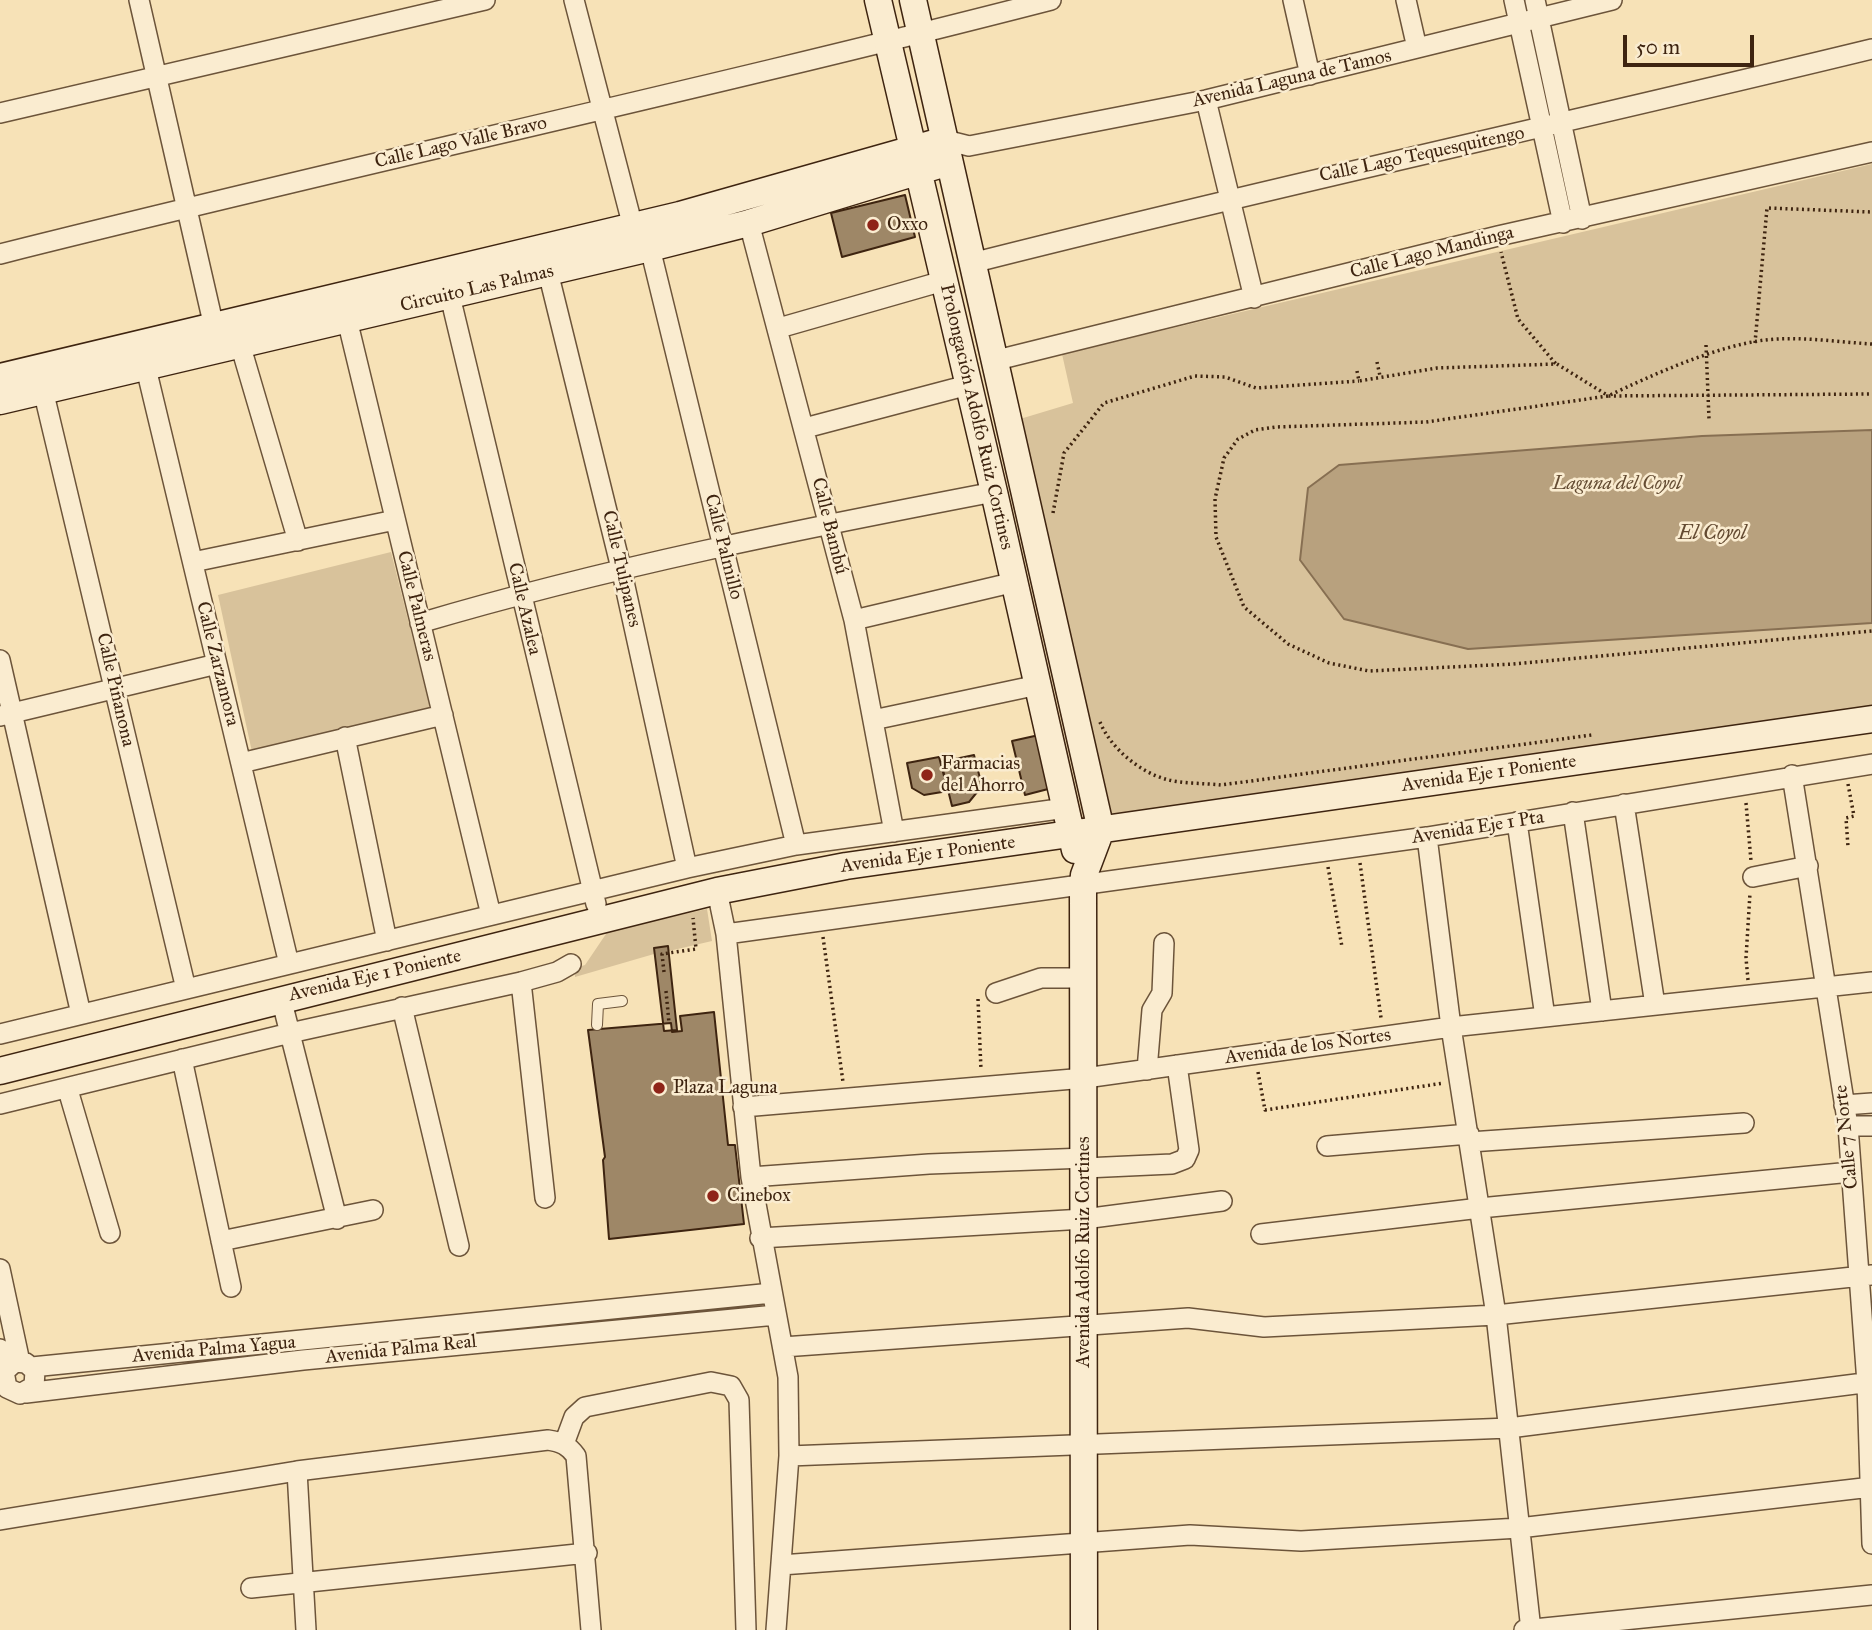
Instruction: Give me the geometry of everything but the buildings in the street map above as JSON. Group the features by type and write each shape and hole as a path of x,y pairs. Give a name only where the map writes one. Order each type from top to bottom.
{"street":[{"path":"139,0 214,327"},
{"path":"0,113 485,0"},
{"path":"574,0 632,227"},
{"name":"Prolongación Adolfo Ruiz Cortines","path":"878,0 997,503 1066,808 1069,835"},
{"name":"Prolongación Adolfo Ruiz Cortines","path":"913,0 954,149 972,263 993,361 1101,830"},
{"name":"Calle Lago Valle Bravo","path":"0,254 186,207 888,43 1021,4 1051,0"},
{"path":"1293,0 1310,75"},
{"path":"1406,0 1418,48"},
{"path":"1514,0 1541,129 1573,221"},
{"path":"1535,0 1561,124 1573,221"},
{"name":"Avenida Laguna de Tamos","path":"954,149 1206,100 1612,0"},
{"name":"Calle Lago Tequesquitengo","path":"972,263 1228,198 1541,129 1872,49"},
{"path":"1206,100 1254,298"},
{"name":"Circuito Las Palmas","path":"0,401 240,344 344,308 632,227 954,149"},
{"name":"Calle Lago Mandinga","path":"993,361 1498,236 1872,152"},
{"name":"Circuito Las Palmas","path":"0,377 214,327 450,296 749,223 916,160"},
{"name":"Calle Bambú","path":"749,223 779,328 827,524 854,620 894,832"},
{"name":"Calle Palmillo","path":"650,248 796,845"},
{"name":"Calle Tulipanes","path":"548,272 621,568 687,868"},
{"path":"779,328 943,281"},
{"name":"Calle Azalea","path":"450,296 601,921"},
{"name":"Calle Palmeras","path":"344,308 491,915"},
{"path":"240,344 298,541"},
{"name":"Calle Zarzamora","path":"145,365 289,964"},
{"path":"804,428 968,385"},
{"name":"Calle Piñanona","path":"43,390 186,989"},
{"path":"420,623 520,593 621,568 827,524 997,503 1028,508"},
{"path":"192,562 395,520"},
{"path":"854,620 1015,582"},
{"path":"0,660 6,715 81,1014"},
{"path":"873,720 1037,678 1063,662"},
{"path":"6,715 217,664"},
{"path":"241,763 443,715"},
{"name":"Avenida Eje 1 Poniente","path":"0,1071 281,998 717,891 846,866 1872,719"},
{"path":"345,737 387,941"},
{"name":"Avenida Eje 1 Pta","path":"726,934 1083,880 1427,837 1872,764"},
{"name":"Calle 7 Norte","path":"1793,775 1828,987 1866,1276 1872,1544"},
{"path":"1624,804 1656,1005"},
{"name":"Avenida Eje 1 Poniente","path":"0,1034 687,868 796,845 1066,808"},
{"path":"1573,812 1602,1011"},
{"path":"1517,822 1545,1017"},
{"name":"Avenida Adolfo Ruiz Cortines","path":"1083,880 1101,830"},
{"name":"Avenida Adolfo Ruiz Cortines","path":"1069,835 1083,880 1086,1079 1083,1325 1084,1630"},
{"path":"1427,837 1451,1027 1496,1315 1531,1630"},
{"path":"1753,877 1808,866"},
{"path":"717,891 726,934 751,1177 760,1238 783,1347 790,1415 776,1630"},
{"path":"1147,1070 1153,1010 1162,993 1164,943"},
{"name":"Avenida Eje 1 Poniente","path":"0,1104 68,1090 290,1033 521,982 557,972 571,964"},
{"path":"987,996 1041,978 1084,978"},
{"path":"521,982 545,1198"},
{"name":"Avenida de los Nortes","path":"743,1107 1086,1079 1451,1027 1872,982"},
{"path":"281,998 337,1219"},
{"path":"402,1007 459,1246"},
{"path":"182,1059 232,1287"},
{"path":"751,1177 929,1164 1172,1164 1185,1159 1189,1150 1177,1065"},
{"path":"68,1090 110,1233"},
{"path":"1844,1105 1872,1103"},
{"path":"1327,1146 1744,1123"},
{"path":"1848,1126 1872,1125"},
{"path":"1261,1234 1480,1208 1852,1172"},
{"path":"760,1238 1084,1219 1222,1201"},
{"path":"221,1241 373,1210"},
{"path":"0,1269 19,1367"},
{"path":"783,1347 1188,1318 1264,1327 1496,1315 1866,1276"},
{"name":"Avenida Palma Yagua","path":"19,1367 301,1351 543,1327 772,1293"},
{"path":"543,1327 776,1315"},
{"path":"0,1349 36,1381 13,1394 5,1384 19,1367"},
{"name":"Avenida Palma Real","path":"13,1394 301,1351"},
{"path":"565,1444 574,1417 585,1407 711,1382 731,1387 739,1400 746,1630"},
{"path":"789,1456 1509,1427 1869,1382"},
{"path":"0,1520 297,1471 548,1440 565,1444 576,1456 587,1553 591,1630"},
{"path":"297,1471 306,1630"},
{"path":"781,1565 1190,1535 1301,1541 1519,1528 1871,1487"},
{"path":"251,1588 587,1553"},
{"path":"1524,1630 1872,1595"}],"lane":[{"path":"597,1026 598,1003 622,1001"}],"path":[{"path":"1755,343 1767,208 1872,212"},
{"path":"1498,236 1518,319 1556,364 1608,396"},
{"path":"1608,396 1634,383 1706,356 1764,340 1872,344"},
{"path":"1706,345 1709,419"},
{"path":"1377,362 1380,376"},
{"path":"1055,520 1052,507 1065,453 1104,404 1195,376 1225,377 1256,388 1359,381 1380,376 1485,364 1556,364"},
{"path":"1357,371 1359,381"},
{"path":"1872,394 1608,396 1426,422 1255,430 1238,439 1224,458 1215,499 1216,537 1244,607 1288,644 1329,663 1369,671 1513,664 1872,631"},
{"path":"1098,718 1108,741 1142,767 1165,779 1221,785 1595,735"},
{"path":"1846,768 1854,816 1846,818 1848,847"},
{"path":"1358,847 1383,1037"},
{"path":"1325,851 1342,947"},
{"path":"664,972 662,954 696,949 692,912"},
{"path":"820,921 845,1098"},
{"path":"666,990 669,1023"},
{"path":"982,1087 987,996"},
{"path":"1255,1054 1265,1110 1460,1080"}],"green space":[{"name":"Laguna del Coyol","path":"1872,164 1872,706 1112,814 1020,419 1073,403 1062,354"},
{"path":"391,552 431,711 252,752 218,595"},
{"path":"707,909 712,941 669,951 668,946 654,948 654,954 575,977 575,968 585,965 608,931"}],"water":[{"name":"El Coyol","path":"1872,430 1872,623 1468,649 1344,619 1300,560 1308,488 1339,465 1702,436"}],"place":[{"name":"Oxxo","path":"873,225"},
{"name":"Farmacias del Ahorro","path":"927,775"},
{"name":"Plaza Laguna","path":"659,1088"},
{"name":"Cinebox","path":"713,1196"}]}
